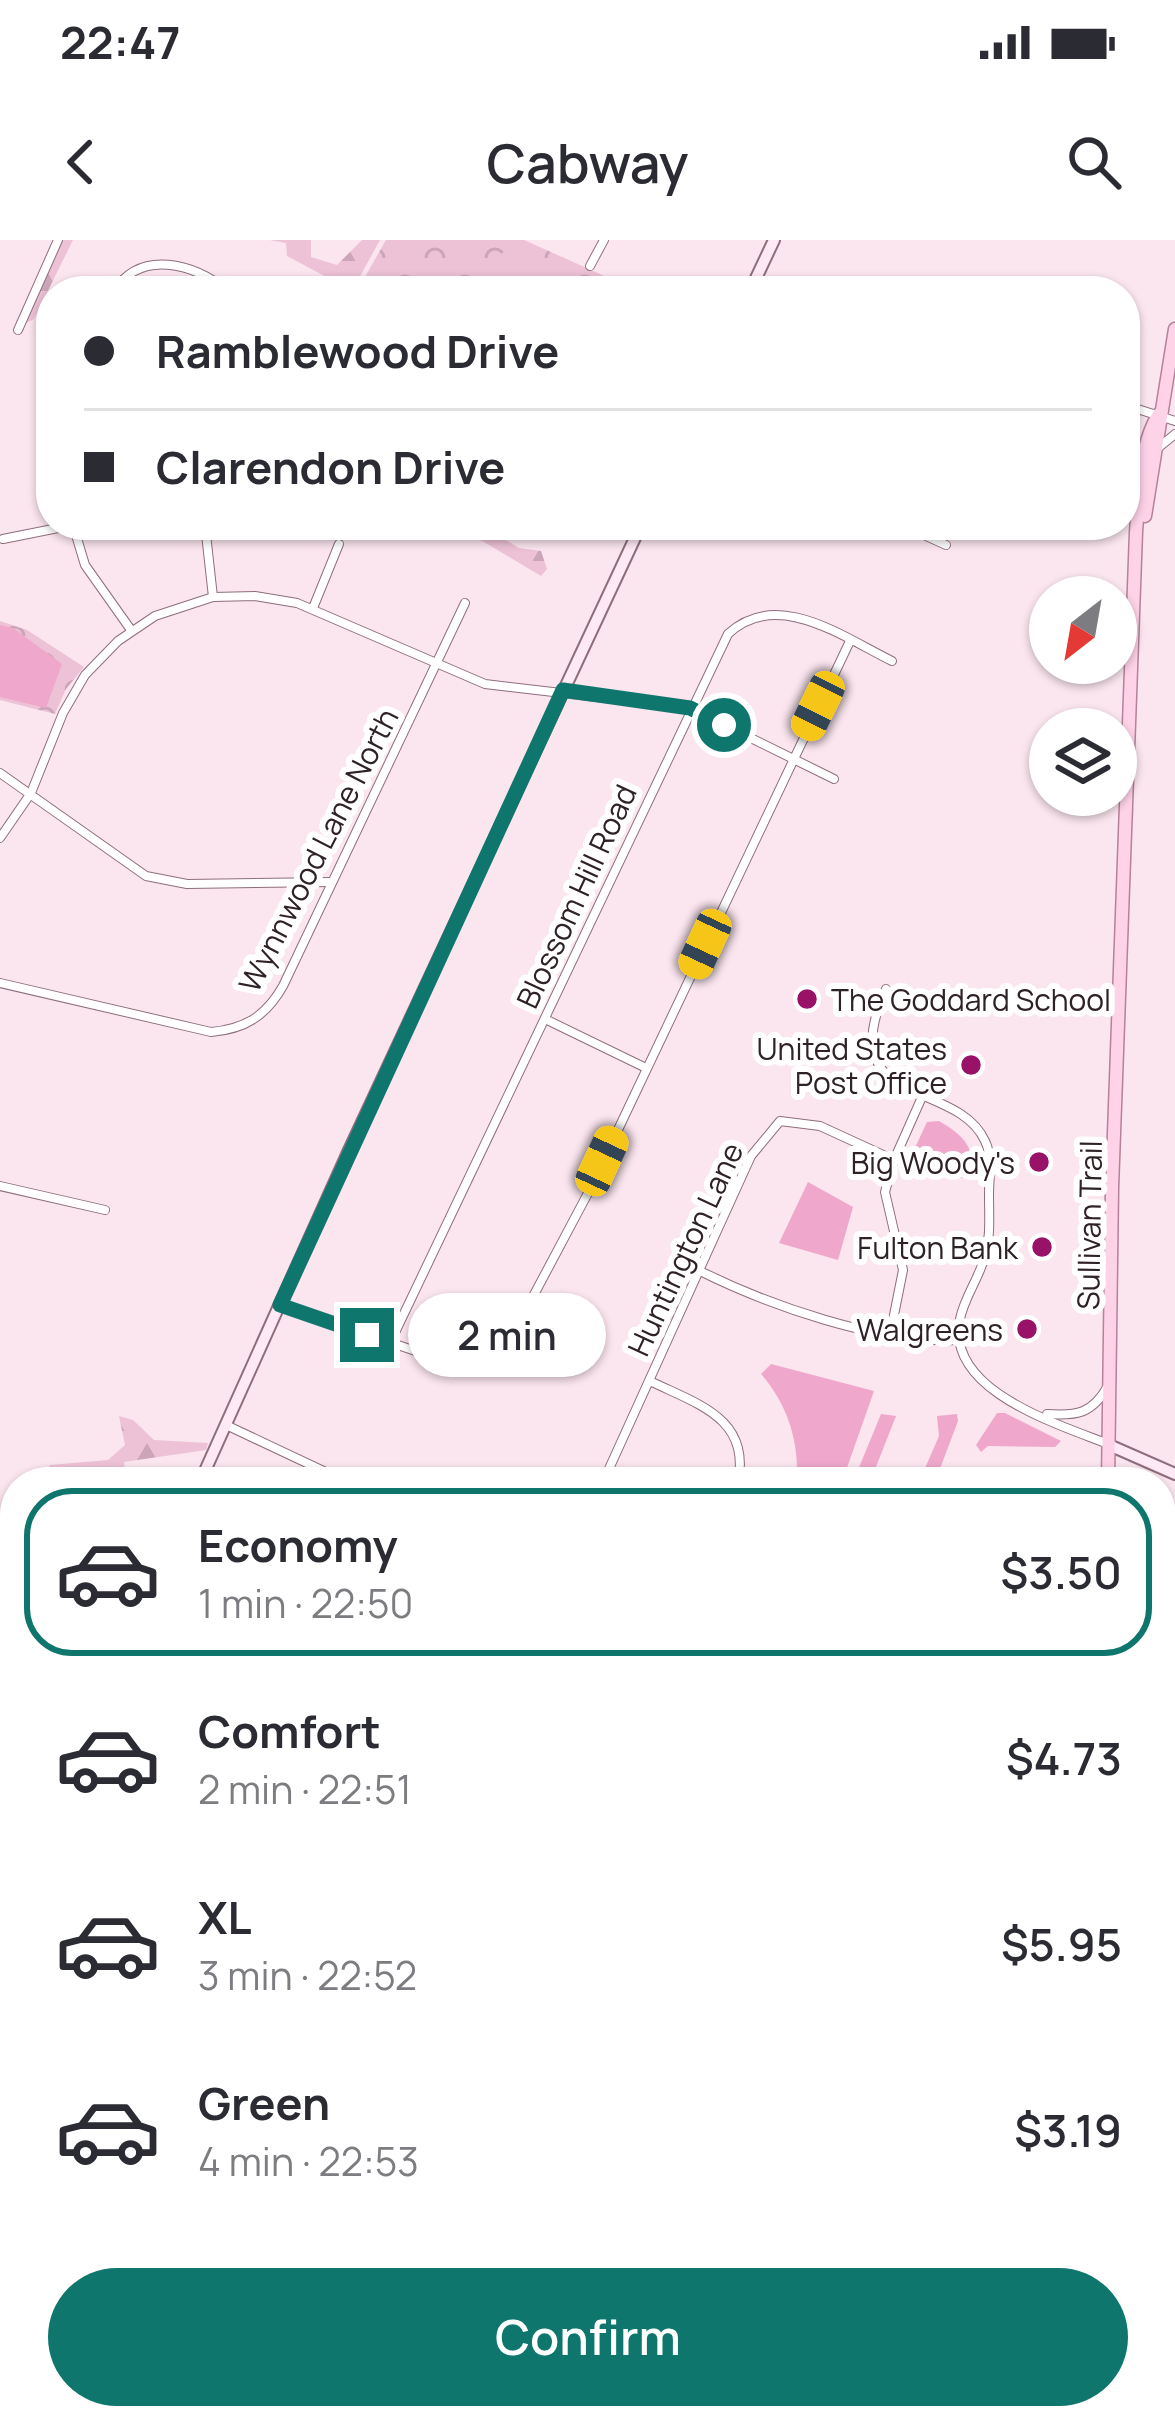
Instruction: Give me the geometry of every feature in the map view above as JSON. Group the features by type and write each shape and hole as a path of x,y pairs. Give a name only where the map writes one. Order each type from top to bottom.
{"main road":[{"path":"1140,514 1146,451 1159,414 1175,328"},
{"path":"1140,532 1158,449 1159,414"},
{"path":"1137,546 1138,540"},
{"path":"1137,546 1138,540"},
{"name":"Sullivan Trail","path":"1108,1467 1112,1188 1137,546"}],"street":[{"path":"42,276 58,240"},
{"path":"590,266 604,240"},
{"path":"757,276 774,240"},
{"path":"126,276 148,262 169,264 195,276"},
{"path":"18,330 36,290"},
{"path":"1140,409 1175,422"},
{"path":"1159,414 1175,412"},
{"path":"1158,449 1175,434"},
{"path":"3,539 36,532"},
{"path":"78,540 86,565 116,614 133,630"},
{"path":"207,540 213,597"},
{"path":"207,1467 633,540"},
{"path":"935,540 946,545"},
{"path":"313,608 338,544"},
{"path":"0,838 32,794 63,712 85,675 133,630 172,609 213,597 255,596 313,608 485,684 690,708 834,779"},
{"name":"Wynnwood Lane North","path":"0,983 190,1029 221,1031 253,1022 277,998 465,603"},
{"name":"Blossom Hill Road","path":"390,1343 728,634 751,617 788,614 892,661"},
{"path":"280,1305 445,1361 476,1358 511,1338 587,1195 850,641"},
{"path":"0,773 146,876 187,884 332,882"},
{"path":"886,989 871,1028 876,1058 893,1079 964,1117 987,1145 989,1232 986,1256 960,1314 957,1340 965,1365 981,1382 1039,1414 1159,1467"},
{"path":"545,1019 646,1068"},
{"path":"890,1334 903,1282 885,1192 922,1097"},
{"name":"Huntington Lane","path":"610,1467 751,1156 779,1121 820,1126 894,1160"},
{"path":"0,1186 105,1210"},
{"path":"698,1270 758,1298 890,1334 922,1342 957,1340"},
{"name":"Huntington Lane","path":"650,1381 722,1420 739,1445 741,1467"},
{"path":"1039,1414 1088,1412 1110,1383"},
{"path":"226,1425 315,1467"}],"green space":[{"path":"63,240 73,240 55,276 46,276"},
{"path":"270,240 311,240 311,257 337,265 362,240 380,240 360,276 324,276 287,256 286,243"},
{"path":"386,240 524,240 604,276 366,276"},
{"path":"508,249 562,276 490,276"},
{"path":"36,298 36,315 24,324"},
{"path":"479,540 506,540 519,548 541,551 547,569 541,576"},
{"path":"0,621 27,630 84,667 66,689 55,714 0,700"},
{"path":"119,1416 133,1420 154,1440 208,1443 206,1450 124,1462 124,1467 49,1467 108,1460 125,1445"}],"shaded area":[{"path":"0,625 13,628 62,664 46,708 0,697"},
{"path":"939,1121 969,1148 970,1173 962,1178 938,1174 914,1160 927,1122"},
{"path":"808,1182 853,1207 838,1260 779,1243"},
{"path":"771,1364 874,1391 847,1467 796,1467 790,1424 761,1374"},
{"path":"997,1413 1061,1441 1055,1447 988,1446 981,1452 976,1445"},
{"path":"881,1414 896,1416 876,1467 859,1467"},
{"path":"957,1414 958,1421 941,1467 926,1467 939,1436 937,1416"}],"place":[{"name":"The Goddard School","path":"807,999"},
{"name":"United States Post Office","path":"971,1065"},
{"name":"Big Woody's","path":"1039,1162"},
{"name":"Fulton Bank","path":"1042,1247"},
{"name":"Walgreens","path":"1027,1329"}],"route":[{"path":"367,1335 280,1305 563,690 690,708 724,725"}]}
